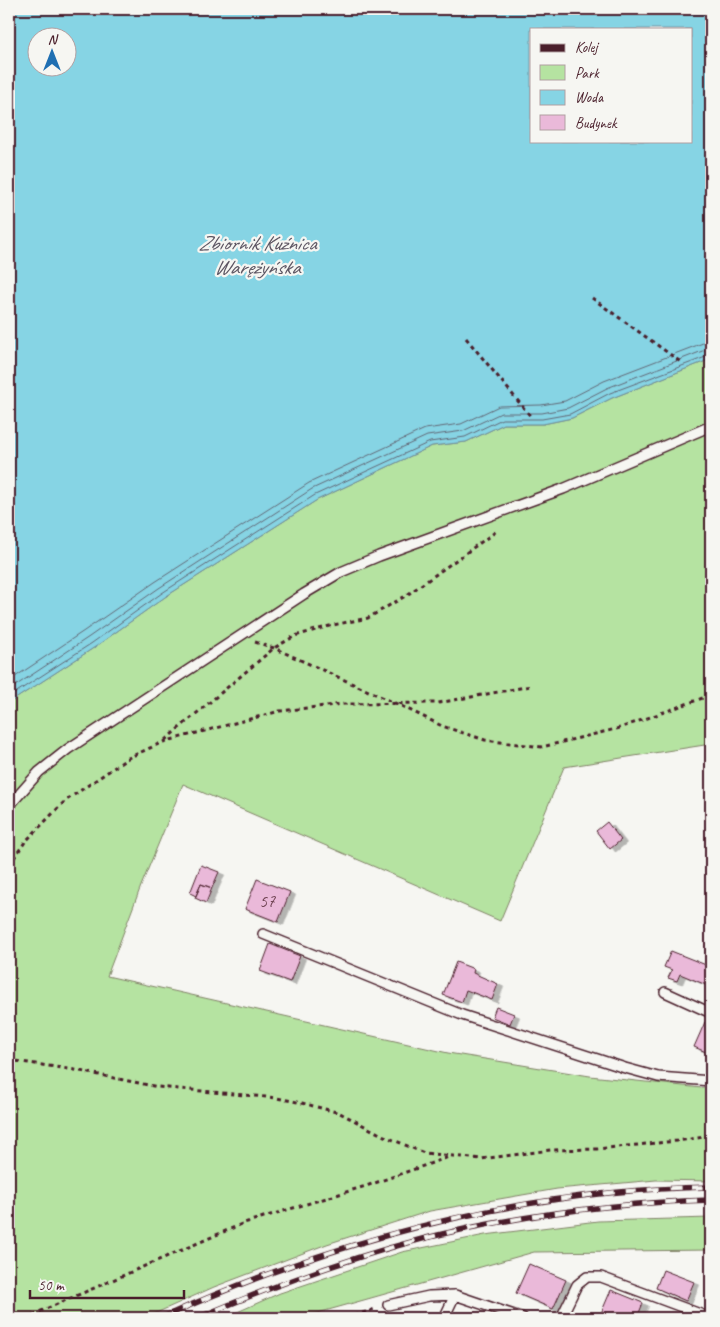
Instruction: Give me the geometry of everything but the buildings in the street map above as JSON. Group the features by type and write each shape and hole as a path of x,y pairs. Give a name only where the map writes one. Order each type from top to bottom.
{"lane":[{"path":"9,806 39,772 68,750 322,582 359,564 563,489 711,426"},
{"path":"263,934 472,1018 658,1078 711,1081"},
{"path":"665,992 711,1013"},
{"path":"561,1318 577,1285 588,1277 601,1277 711,1318"},
{"path":"444,1318 455,1295"},
{"path":"388,1305 429,1296 455,1295 523,1318"}],"path":[{"path":"592,298 682,363"},
{"path":"466,338 532,418"},
{"path":"163,742 274,648 295,636 332,625 368,618 407,595 504,526"},
{"path":"237,637 274,648 442,726 485,740 542,747 620,728 711,695"},
{"path":"9,865 25,842 65,800 128,758 163,742 280,711 344,704 438,702 531,686"},
{"path":"9,1060 75,1070 158,1087 277,1098 302,1103 340,1114 424,1153 481,1159 551,1150 597,1149 711,1136"},
{"path":"25,1318 244,1223 369,1185 452,1156"},
{"path":"347,1318 388,1305"}],"green space":[{"path":"711,359 711,744 564,767 500,921 183,784 141,886 107,976 448,1053 590,1076 711,1089 711,1181 656,1180 557,1189 430,1211 327,1244 214,1287 145,1318 9,1318 9,703 95,647 165,597 317,500 432,446 466,442 504,424 543,424 572,418 612,398"},
{"path":"711,1218 711,1250 534,1252 300,1318 224,1318 280,1293 402,1252 485,1235 598,1221"}],"water":[{"name":"Zbiornik Kuźnica Warężyńska","path":"9,9 711,9 711,359 612,398 572,418 543,424 504,424 466,442 432,446 317,500 165,597 95,647 9,703"}],"railway":[{"path":"161,1318 227,1290 294,1265 361,1243 430,1224 499,1209 569,1198 639,1190 711,1187"},
{"path":"197,1318 252,1295 336,1265 422,1239 494,1223 602,1207 711,1200"}]}
